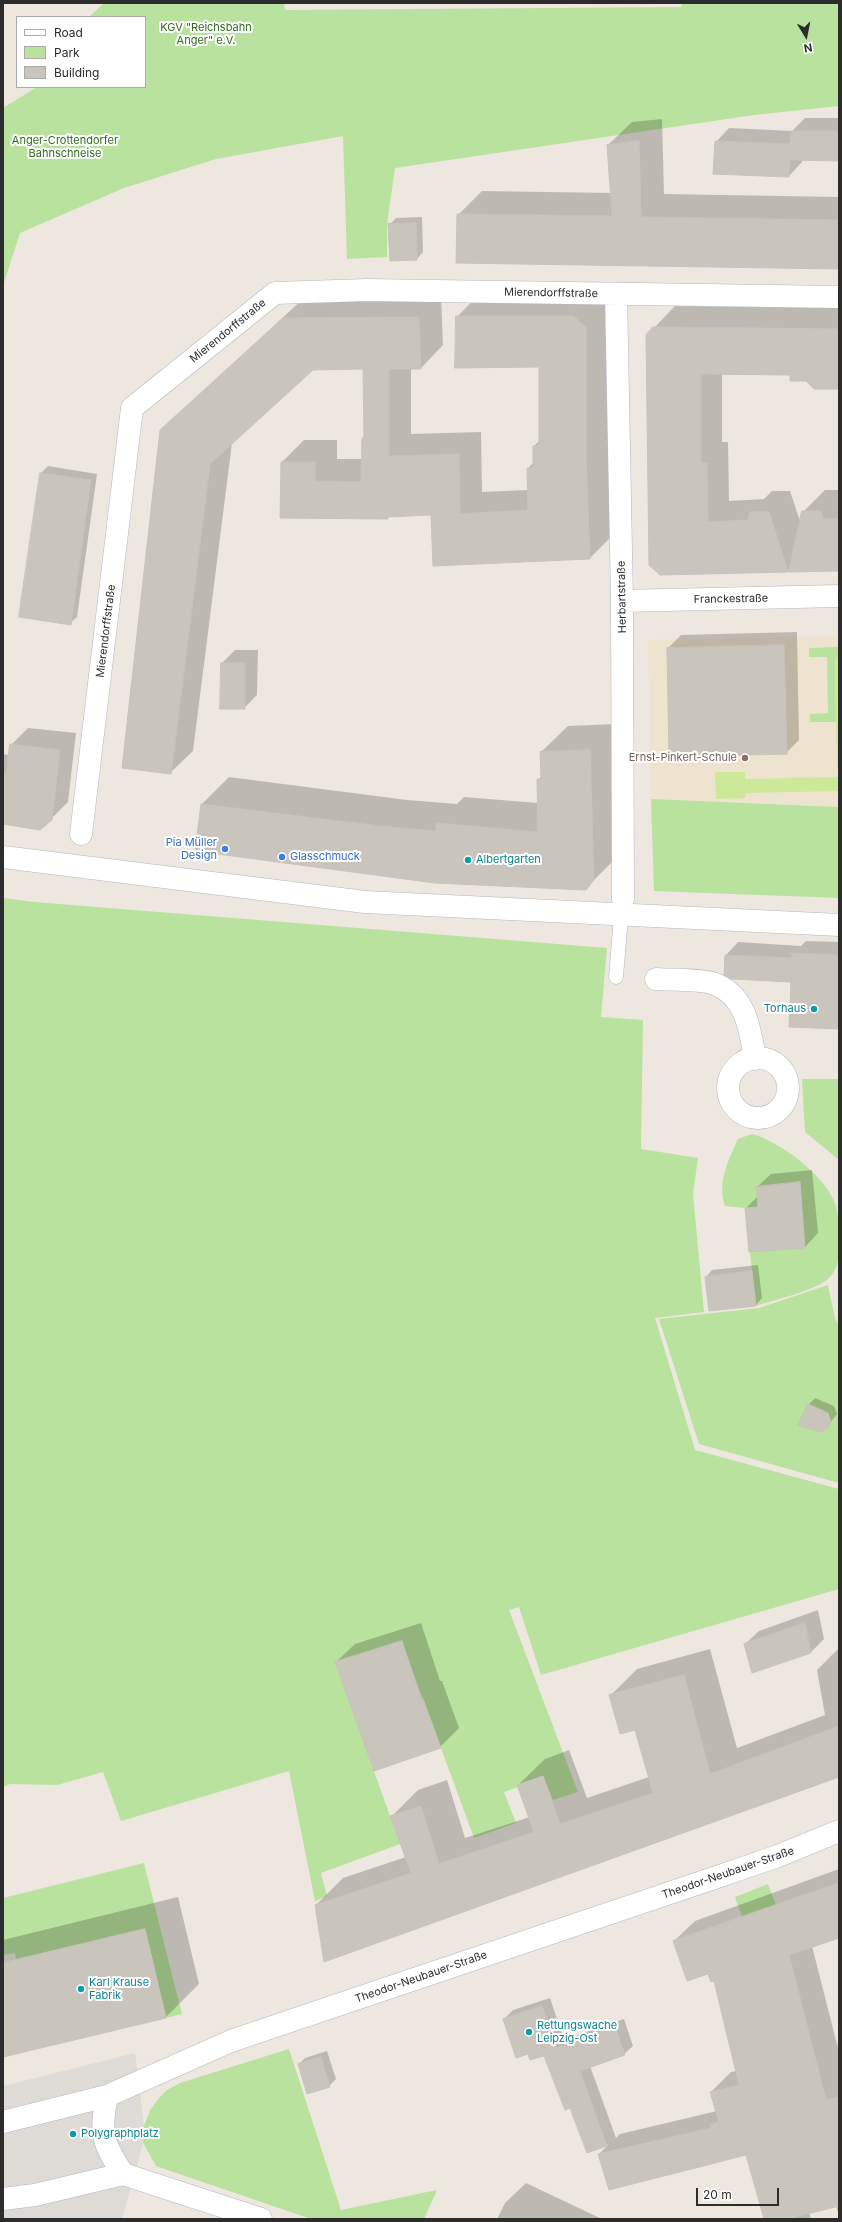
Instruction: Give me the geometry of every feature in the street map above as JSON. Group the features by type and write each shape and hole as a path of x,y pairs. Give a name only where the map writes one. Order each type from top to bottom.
{"street":[{"name":"Mierendorffstraße","path":"82,834 132,408 275,293 366,290 839,297"},
{"name":"Herbartstraße","path":"616,294 622,601 622,907"},
{"name":"Franckestraße","path":"622,601 839,596"},
{"path":"3,857 365,902 622,907 839,925"},
{"path":"656,979 714,984 736,996 750,1024 755,1059"},
{"name":"Theodor-Neubauer-Straße","path":"3,2122 107,2096 231,2041 718,1877 778,1856 839,1831"},
{"path":"107,2096 101,2122 108,2150 123,2174"},
{"path":"3,2199 35,2195 123,2174 261,2219"}],"lane":[{"path":"616,977 622,907"}],"shaded area":[{"name":"Ernst-Pinkert-Schule","path":"839,636 839,807 651,799 648,640"},
{"name":"Polygraphplatz","path":"135,2053 144,2126 143,2143 122,2219 3,2219 3,2086"}],"green space":[{"name":"Anger-Crottendorfer Bahnschneise","path":"104,3 284,3 285,10 681,7 682,3 839,3 839,106 754,115 395,168 387,224 387,257 347,259 343,136 216,159 124,188 20,233 3,286 3,108 35,88 146,88 146,16 90,16"},
{"path":"839,647 839,657 835,657 836,722 810,722 810,714 828,713 827,657 809,657 809,648"},
{"path":"835,657 839,657 839,767 837,767"},
{"path":"715,772 745,772 745,779 839,777 839,791 746,793 745,798 716,799"},
{"path":"651,799 839,807 839,898 654,891"},
{"path":"3,898 34,902 607,948 601,1017 643,1020 641,1149 698,1158 693,1194 704,1312 655,1318 695,1450 839,1489 839,1589 541,1675 519,1607 509,1610 578,1792 553,1800 543,1776 517,1785 518,1787 504,1792 516,1823 474,1838 402,1642 335,1662 400,1844 321,1873 327,1896 315,1901 289,1771 121,1821 103,1772 57,1785 10,1784 3,1787"},
{"path":"802,1079 839,1079 839,1160 805,1132"},
{"path":"752,1134 776,1144 812,1171 829,1192 835,1203 839,1233 838,1261 830,1277 824,1282 806,1290 756,1306 745,1208 725,1206 722,1188 725,1172 738,1139"},
{"path":"828,1285 835,1318 839,1326 839,1483 699,1444 659,1319 759,1308"},
{"path":"144,1863 182,2014 166,2018 145,1929 16,1960 15,1953 3,1955 3,1898"},
{"path":"768,1884 776,1905 742,1917 735,1897"},
{"path":"289,2049 341,2210 437,2190 424,2219 311,2219 156,2166 143,2143 144,2126 150,2110 167,2090 180,2083"}],"building":[{"path":"791,131 839,131 839,161 790,160 789,177 713,174 715,141 790,144"},
{"path":"639,141 641,217 839,220 839,269 456,263 457,214 612,216 607,145"},
{"path":"416,223 417,260 390,261 388,224"},
{"path":"456,316 573,316 586,327 586,455 590,559 433,566 431,515 388,517 388,519 280,518 281,462 315,462 315,481 361,482 362,438 364,438 363,369 313,370 210,464 171,774 122,768 160,430 283,318 419,317 421,369 389,369 389,456 459,454 460,514 528,510 527,468 533,468 533,446 539,446 539,367 455,368"},
{"path":"653,327 839,329 839,389 814,389 806,381 790,381 790,375 701,374 701,463 707,463 708,522 748,520 750,512 769,512 788,572 660,575 649,565 646,335"},
{"path":"40,473 91,480 71,625 19,617"},
{"path":"802,511 821,511 823,519 839,519 839,571 789,572"},
{"path":"784,645 787,754 669,757 667,648"},
{"path":"221,663 245,663 245,709 220,709"},
{"path":"10,744 60,750 52,820 40,830 3,824 3,773 6,773"},
{"path":"590,750 594,880 586,890 435,883 195,851 201,804 380,826 436,831 436,823 538,832 537,779 541,779 540,752"},
{"name":"Torhaus","path":"792,953 839,955 839,1029 789,1027 791,982 732,979 724,975 725,955 792,958"},
{"path":"800,1182 805,1248 749,1252 745,1208 758,1207 756,1187"},
{"path":"752,1271 756,1306 709,1311 705,1277"},
{"path":"808,1404 828,1413 831,1422 827,1429 820,1432 798,1425"},
{"path":"805,1623 811,1653 752,1673 744,1644"},
{"path":"402,1641 421,1700 423,1699 441,1748 374,1771 335,1662"},
{"path":"684,1675 710,1774 839,1726 839,1777 324,1962 315,1905 411,1873 390,1816 421,1806 439,1864 534,1832 517,1785 543,1776 560,1824 653,1793 635,1730 620,1734 609,1695"},
{"path":"839,1883 839,1938 789,1955 826,2100 839,2097 839,2206 787,2219 764,2219 746,2155 609,2190 598,2154 711,2128 710,2124 719,2122 710,2092 739,2085 714,1981 711,1982 708,1974 687,1981 673,1941"},
{"name":"Karl Krause Fabrik","path":"145,1929 166,2018 3,2057 3,1963"},
{"path":"542,2006 556,2048 615,2027 625,2055 580,2071 607,2146 587,2153 570,2108 565,2110 544,2056 530,2060 528,2054 516,2058 503,2019"},
{"path":"321,2057 330,2087 307,2094 298,2064"}],"place":[{"name":"Ernst-Pinkert-Schule","path":"745,758"},
{"name":"Pia Müller Design","path":"225,849"},
{"name":"Glasschmuck","path":"282,857"},
{"name":"Albertgarten","path":"468,860"},
{"name":"Torhaus","path":"814,1009"},
{"name":"Karl Krause Fabrik","path":"81,1989"},
{"name":"Rettungswache Leipzig-Ost","path":"529,2032"},
{"name":"Polygraphplatz","path":"73,2134"}],"park label":[{"name":"KGV \"Reichsbahn Anger\" e.V.","path":"206,34"}]}
